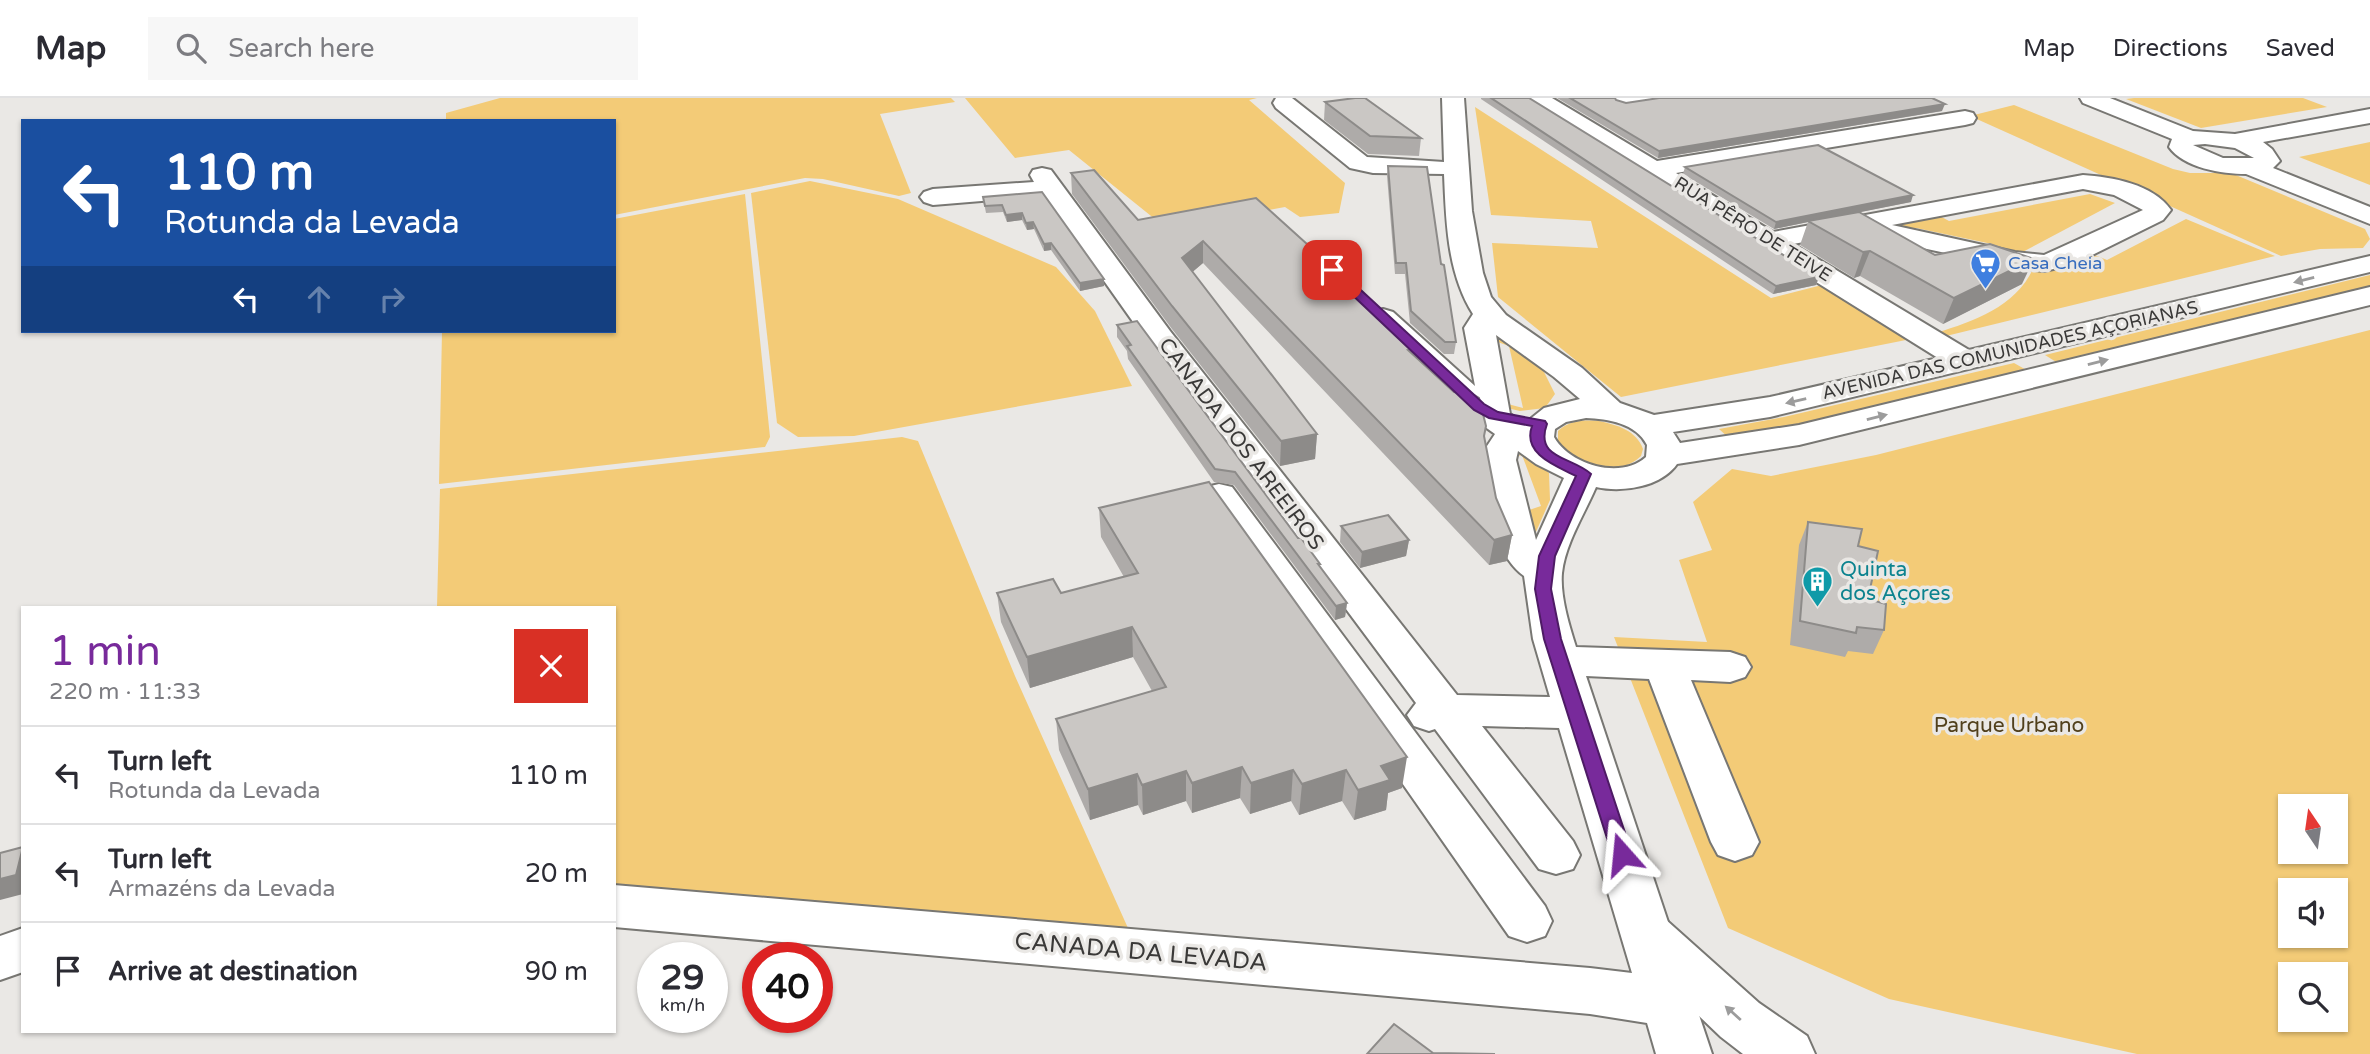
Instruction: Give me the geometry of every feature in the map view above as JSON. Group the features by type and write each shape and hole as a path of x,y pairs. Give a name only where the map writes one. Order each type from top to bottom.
{"main road":[{"path":"1453,98 1456,194 1470,273 1479,302 1488,313 1589,390 1609,410"},
{"name":"RUA PÊRO DE TEIVE","path":"1537,98 1967,362"},
{"path":"1625,101 1650,98"},
{"path":"2091,98 2190,138 2233,141 2370,116"},
{"path":"1284,103 1359,163 1373,166 1455,168"},
{"path":"1654,169 1965,118"},
{"path":"2190,138 2183,140 2181,147 2195,156 2220,163 2259,160 2370,132"},
{"path":"2233,141 2259,160 2370,216"},
{"path":"2259,160 2370,201"},
{"name":"CANADA DOS AREEIROS","path":"933,197 1047,181 1159,337 1556,855"},
{"path":"1771,240 2067,184 2101,183 2150,202 2158,210 2154,215 2062,259 2044,263 2015,260 1854,225"},
{"name":"AVENIDA DAS COMUNIDADES AÇORIANAS","path":"1649,426 1770,407 2370,264"},
{"name":"AVENIDA DAS COMUNIDADES AÇORIANAS","path":"1666,455 1811,432 2370,296"},
{"path":"1362,298 1479,407 1528,420 1586,408 1609,410 1649,426 1659,435 1665,445 1666,455 1661,464 1651,472 1638,476 1602,478 1566,466 1539,446 1528,420 1491,385 1479,328 1488,313"},
{"path":"1542,354 1555,372 1563,391 1528,420 1502,449 1499,460 1519,548 1528,561 1544,572"},
{"path":"1566,466 1544,572 1546,611 1559,661 1684,1054"},
{"path":"1137,515 1219,495 1527,921"},
{"path":"1559,661 1730,667"},
{"path":"1664,664 1735,842"},
{"path":"1387,727 1444,710 1576,713"},
{"name":"CANADA DA LEVADA","path":"616,906 1590,991 1668,1002"},
{"path":"1647,934 1740,1020 1787,1054"},
{"path":"0,958 21,951"}],"green space":[{"path":"500,98 951,98 955,102 880,114 911,193 899,196 823,179 805,178 616,215 616,119 446,119 446,113"},
{"path":"965,98 1257,98 1249,100 1345,183 1339,213 1300,217 1285,207 1166,228 1069,150 1015,158"},
{"path":"2303,98 2327,107 2201,128 2126,99"},
{"path":"2014,105 2173,169 2190,173 2231,173 2365,229 2370,239 2363,248 2320,249 2281,256 1970,116"},
{"path":"1475,107 1771,298 1822,285 1911,339 1621,397 1498,297 1492,243 1598,248 1591,221 1491,215"},
{"path":"2370,142 2370,185 2299,157"},
{"path":"810,181 898,199 1056,267 1095,311 1132,386 854,436 798,437 777,423 751,193"},
{"path":"745,194 770,437 765,447 439,484 442,333 616,333 616,219"},
{"path":"2090,194 2115,203 2017,255 1991,250 1992,244 1916,228 1914,234 1881,226 1936,214 1949,221"},
{"path":"2186,219 2275,256 1942,337 1936,333 1992,311 2016,293 2033,269 2090,253 2107,260"},
{"path":"2370,275 2370,288 2061,365 2045,355"},
{"path":"1488,328 1505,338 1544,372 1555,394 1545,408 1520,411 1507,408 1504,403 1523,408 1509,346 1489,339"},
{"name":"Parque Urbano","path":"2370,330 2370,1054 2137,1054 1889,999 1728,928 1614,637 1707,642 1679,560 1712,550 1693,502 1732,469 1771,476 1876,455"},
{"path":"2014,363 2030,372 1797,427 1730,439 1719,429 1784,417"},
{"path":"1599,421 1619,427 1636,437 1643,449 1641,456 1621,467 1599,467 1577,459 1558,446 1558,431 1563,427 1577,422"},
{"path":"902,437 918,441 1015,676 1132,937 616,887 616,606 437,606 440,489"},
{"path":"1522,455 1530,457 1549,473 1550,500 1532,541 1520,513 1541,506"}],"building":[{"path":"1365,98 1421,138 1370,136 1325,102"},
{"path":"1491,98 1529,98 1819,277 1776,286"},
{"path":"1570,98 1615,98 1626,103 1659,98 1932,98 1945,104 1659,151"},
{"path":"1818,145 1913,195 1776,222 1685,167"},
{"path":"1388,166 1427,167 1456,342 1445,342 1411,311 1406,263 1396,263"},
{"path":"1094,170 1138,220 1256,198 1421,347 1408,350 1454,392 1479,398 1486,426 1484,436 1496,498 1512,535 1494,540 1203,241 1182,258 1317,434 1281,441 1172,306 1071,173"},
{"path":"1042,192 1104,279 1080,283 1051,243 1044,244 1033,222 1026,223 1022,213 1006,215 1002,205 985,206 983,197"},
{"path":"1859,212 1935,255 1990,244 2034,259 1954,298 1870,251 1863,252 1808,221"},
{"path":"1137,321 1347,603 1336,606 1235,472 1215,469 1127,346 1131,345 1117,325"},
{"path":"1209,482 1407,757 1381,766 1390,780 1358,790 1346,770 1302,784 1293,770 1251,783 1242,767 1192,783 1186,771 1142,785 1137,774 1088,789 1056,719 1166,687 1132,627 1027,657 997,593 1053,579 1061,593 1138,573 1099,508"},
{"path":"1388,515 1409,540 1362,552 1341,526"},
{"path":"1808,522 1862,529 1858,546 1878,551 1868,599 1886,604 1884,630 1857,627 1856,633 1800,621"},
{"path":"21,848 16,875 0,879 0,853"},
{"path":"1394,1024 1433,1053 1495,1054 1367,1054"}],"place":[{"name":"Casa Cheia","path":"1985,290"},
{"name":"Quinta dos Açores","path":"1817,608"}],"route":[{"path":"1332,270 1479,407 1494,415 1540,424 1536,434 1539,446 1548,457 1564,467 1584,474 1547,556 1543,589 1553,639 1622,854"}]}
